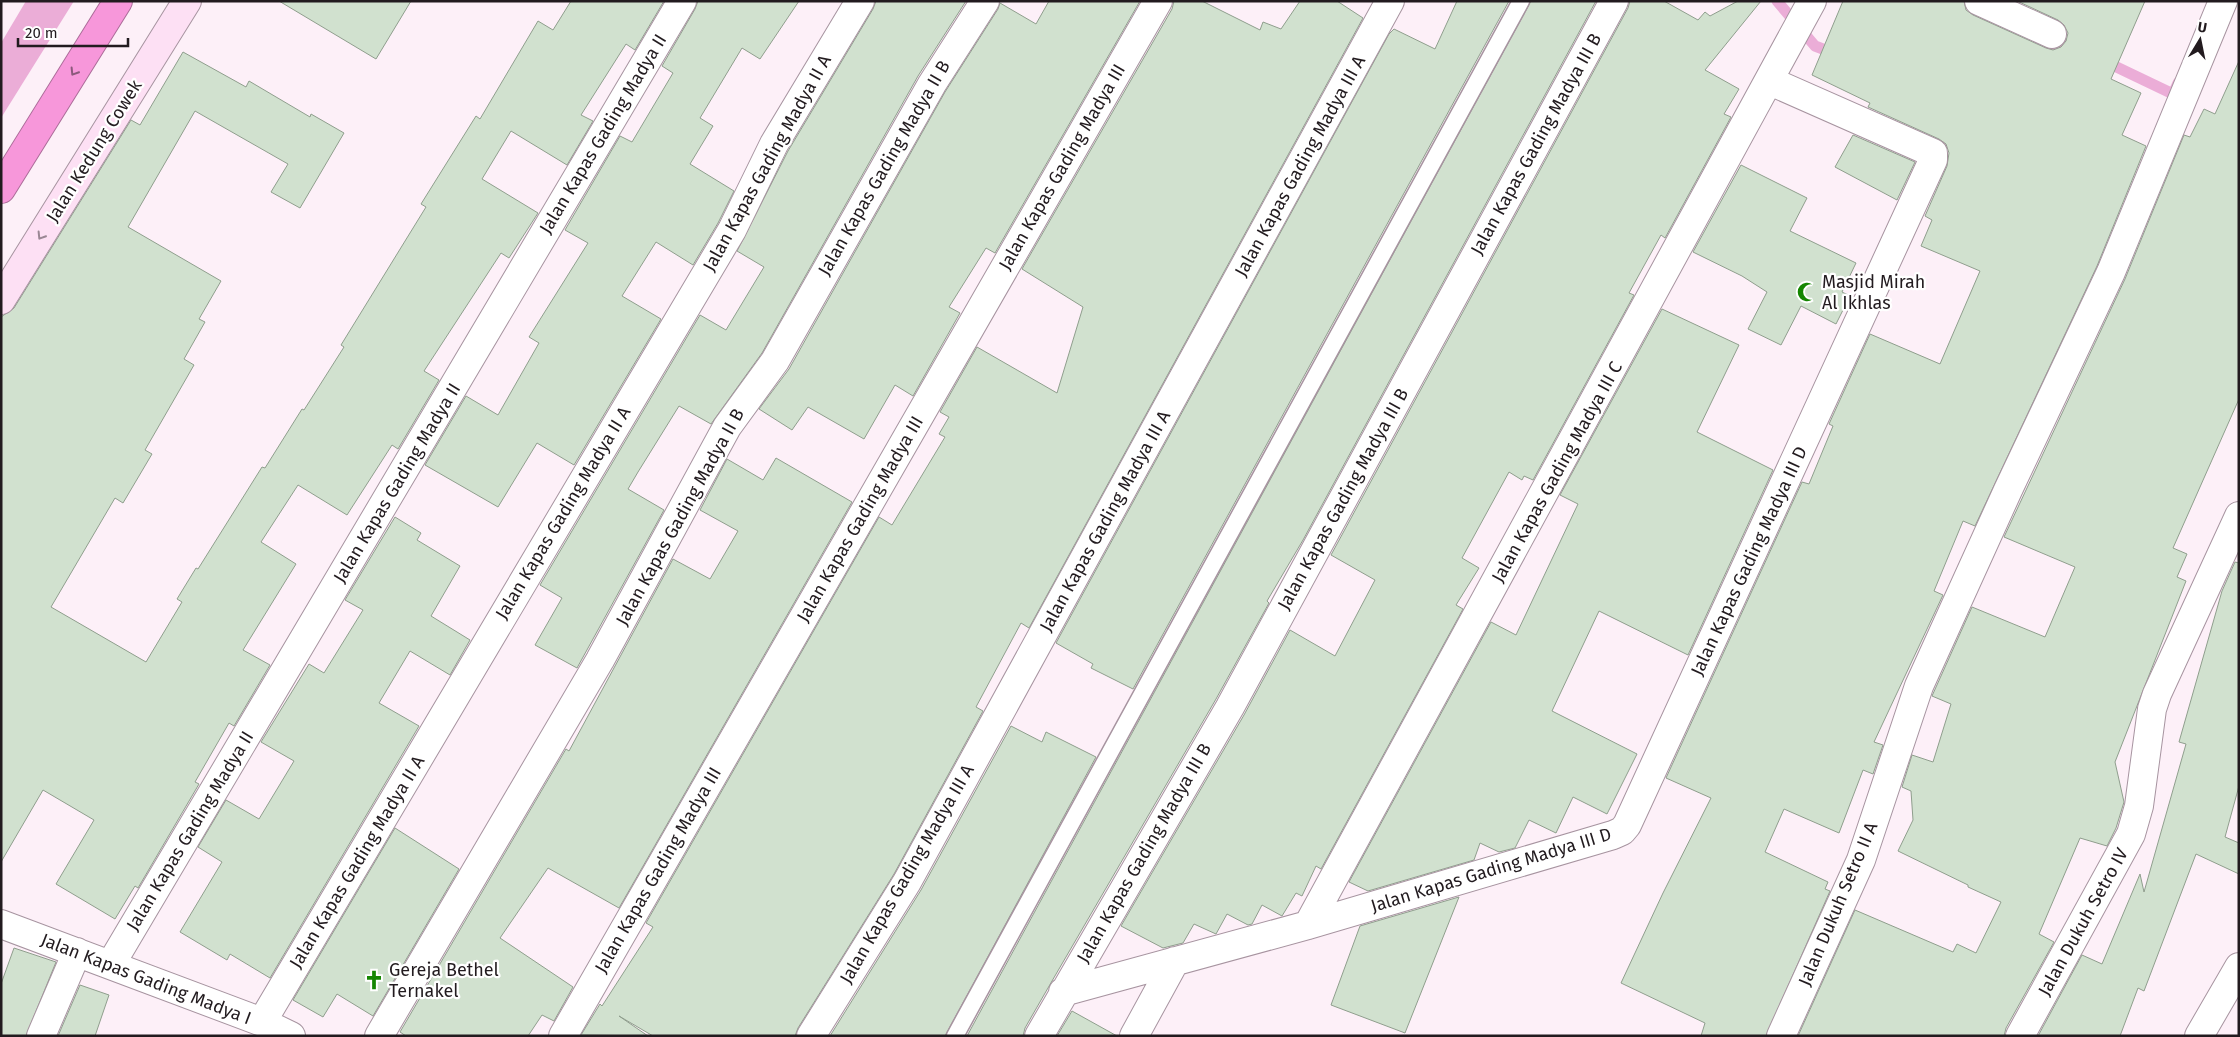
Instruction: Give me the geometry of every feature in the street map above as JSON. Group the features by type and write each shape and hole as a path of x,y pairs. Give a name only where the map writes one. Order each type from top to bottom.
{"highway":[{"path":"1,189 118,1"}],"main road":[{"name":"Jalan Kedung Cowek","path":"1,300 187,1"}],"street":[{"name":"Jalan Kapas Gading Madya II","path":"111,964 682,1"},
{"name":"Jalan Kapas Gading Madya II A","path":"262,1022 732,230 774,144 860,1"},
{"name":"Jalan Kapas Gading Madya II B","path":"379,1036 600,660 728,427 774,361 932,84 985,1"},
{"name":"Jalan Kapas Gading Madya III","path":"562,1036 1158,1"},
{"name":"Jalan Kapas Gading Madya III A","path":"811,1036 907,882 1390,1"},
{"name":"Jalan Kapas Gading Madya III B","path":"1039,1036 1230,707 1614,1"},
{"path":"1979,1 2052,34"},
{"name":"Jalan Dukuh Setro II A","path":"1781,1036 1861,860 1919,686 2008,490 2111,272 2223,1"},
{"name":"Jalan Kapas Gading Madya III C","path":"1308,925 1803,19"},
{"name":"Jalan Kapas Gading Madya III D","path":"1308,925 1613,835 1622,831 1627,825 1933,160 1933,153 1770,81"},
{"name":"Jalan Dukuh Setro IV","path":"2020,1036 2131,834 2139,806 2152,709 2157,694 2239,516"},
{"name":"Jalan Kapas Gading Madya I","path":"1,924 262,1022 290,1036"},
{"name":"Jalan Kapas Gading Madya III B","path":"1063,992 1308,925"},
{"path":"40,1036 77,952"},
{"path":"1134,1036 1175,961"},
{"path":"2199,1036 2239,967"}],"lane":[{"path":"955,1036 1521,1"}],"shaded area":[{"path":"26,1 74,1 1,118 1,43"}],"building":[{"path":"279,1 411,1 376,59"},
{"path":"571,1 664,1 635,50 626,44 581,115 593,121 567,165 511,131 482,179 538,213 509,258 501,253 424,371 439,380 398,449 392,445 347,515 298,485 261,542 296,564 243,650 270,665 234,726 229,723 195,782 199,784 138,888 135,886 115,919 56,884 94,820 43,790 1,862 1,317 14,308 131,120 140,125 183,52 246,87 249,81 310,117 311,114 344,133 300,208 271,192 288,164 195,111 128,227 221,281 199,319 205,322 184,359 194,365 145,450 152,454 123,503 115,498 51,607 146,662 182,602 177,599 196,568 198,569 262,467 265,468 344,347 341,345 426,207 421,204 476,116 480,119 538,21 553,30"},
{"path":"698,1 799,1 760,59 742,48 700,118 713,126 690,164 734,191 718,223 693,265 656,242 622,296 661,319 574,465 537,443 498,507 425,465 466,396 498,415 539,343 529,337 588,243 565,230 620,136 632,142 673,73 662,66"},
{"path":"876,1 966,1 918,76 762,353 711,424 679,406 628,489 664,510 577,668 535,645 562,598 540,585 700,315 726,330 764,267 737,251 788,151"},
{"path":"1049,1 1140,1 995,253 986,248 949,307 960,313 913,396 895,385 864,439 808,407 792,430 759,409 789,369 945,92 1000,3 1036,24"},
{"path":"1174,1 1202,1 1260,30 1263,22 1281,29 1300,1 1337,1 1363,18 1029,628 1021,623 976,707 983,711 894,874 798,1028 795,1036 653,1036 619,1016 648,1036 581,1035 653,927 646,923 879,517 892,525 945,437 939,434 949,417 940,412 977,347 1057,393 1083,307 1022,269 1172,9"},
{"path":"1457,1 1509,1 1133,689 1091,668 1093,664 1056,643 1389,34 1394,29 1435,49"},
{"path":"1531,1 1596,1 1303,540 1267,601 1269,603 1216,699 1025,1028 1023,1036 967,1036"},
{"path":"1630,1 1664,1 1698,20 1705,12 1710,16 1738,1 1761,1 1705,70 1739,89 1724,114 1731,117 1665,238 1661,235 1629,293 1634,295 1533,480 1524,476 1522,480 1509,472 1462,558 1479,568 1456,605 1463,609 1321,869 1316,866 1302,896 1296,893 1282,916 1262,905 1252,924 1248,925 1227,914 1216,934 1194,924 1183,943 1163,948 1121,926 1244,715 1290,630 1335,656 1375,580 1331,555 1628,8"},
{"path":"1843,1 1964,1 1966,10 1973,15 2053,50 2061,47 2066,41 2068,33 2064,25 2058,20 2017,1 2145,1 2111,79 2141,93 2122,135 2146,146 2097,266 1975,526 1963,521 1934,591 1943,595 1874,742 1883,745 1873,774 1863,770 1839,833 1784,809 1765,852 1828,882 1825,889 1830,891 1766,1036 1701,1036 1705,1023 1621,983 1663,893 1711,798 1666,778 1802,482 1809,484 1833,426 1829,424 1870,334 1940,364 1980,271 1921,246 1932,220 1925,216 1947,166 1949,153 1946,144 1939,139 1868,107 1870,103 1812,75"},
{"path":"2239,61 2239,399 2173,548 2187,554 2177,577 2186,581 2115,762 2124,802 2116,828 2107,846 2080,838 2039,934 2054,942 2006,1028 2004,1036 1798,1036 1855,910 1953,952 1957,944 1976,953 2001,902 1898,851 1913,820 1911,791 1902,787 1912,755 1933,762 1951,704 1932,696 1972,607 2045,637 2075,567 2004,537 2125,279 2184,135 2190,137 2204,109 2215,114"},
{"path":"1853,135 1915,162 1897,200 1835,167"},
{"path":"1741,165 1807,198 1790,231 1856,263 1842,292 1850,296 1836,324 1801,306 1781,345 1748,329 1767,292 1742,276 1693,252"},
{"path":"1662,309 1739,345 1697,432 1773,470 1688,655 1599,611 1552,711 1637,754 1607,814 1573,797 1556,833 1529,820 1515,848 1499,852 1480,843 1474,860 1368,891 1349,882 1491,622 1516,635 1578,504 1560,495"},
{"path":"776,458 852,502 619,908 548,868 500,938 573,987 554,1021 542,1015 528,1036 406,1036 400,1032 566,749 569,751 673,559 710,579 738,531 700,510 727,459 763,480"},
{"path":"395,517 421,533 417,540 460,566 431,616 470,640 450,675 410,651 379,703 419,726 270,978 230,954 227,960 180,932 222,862 198,847 226,800 259,819 294,761 261,742 309,664 324,673 363,610 345,600"},
{"path":"2235,562 2239,563 2239,786 2225,837 2239,843 2239,874 2196,854 2144,991 2138,988 2120,1036 2038,1036 2082,955 2102,964 2140,874 2144,892 2186,744 2179,742 2222,591"},
{"path":"1011,726 1042,742 1046,732 1096,757 945,1036 830,1036 921,890"},
{"path":"395,828 459,869 373,1016 337,994 323,1017 293,1000"},
{"path":"1459,897 1405,1033 1331,1005 1360,926"},
{"path":"14,948 56,962 26,1036 1,1036 1,984"},
{"path":"80,985 109,995 95,1036 58,1036"},
{"path":"1072,1011 1117,1036 1057,1036"}],"waterway":[{"path":"1777,1 1815,46 1836,54"},
{"path":"2039,54 2066,45 2075,49"},
{"path":"2104,61 2173,94 2178,83"}],"place":[{"name":"Masjid Mirah Al Ikhlas","path":"1807,292"},
{"name":"Gereja Bethel Ternakel","path":"374,980"}]}
